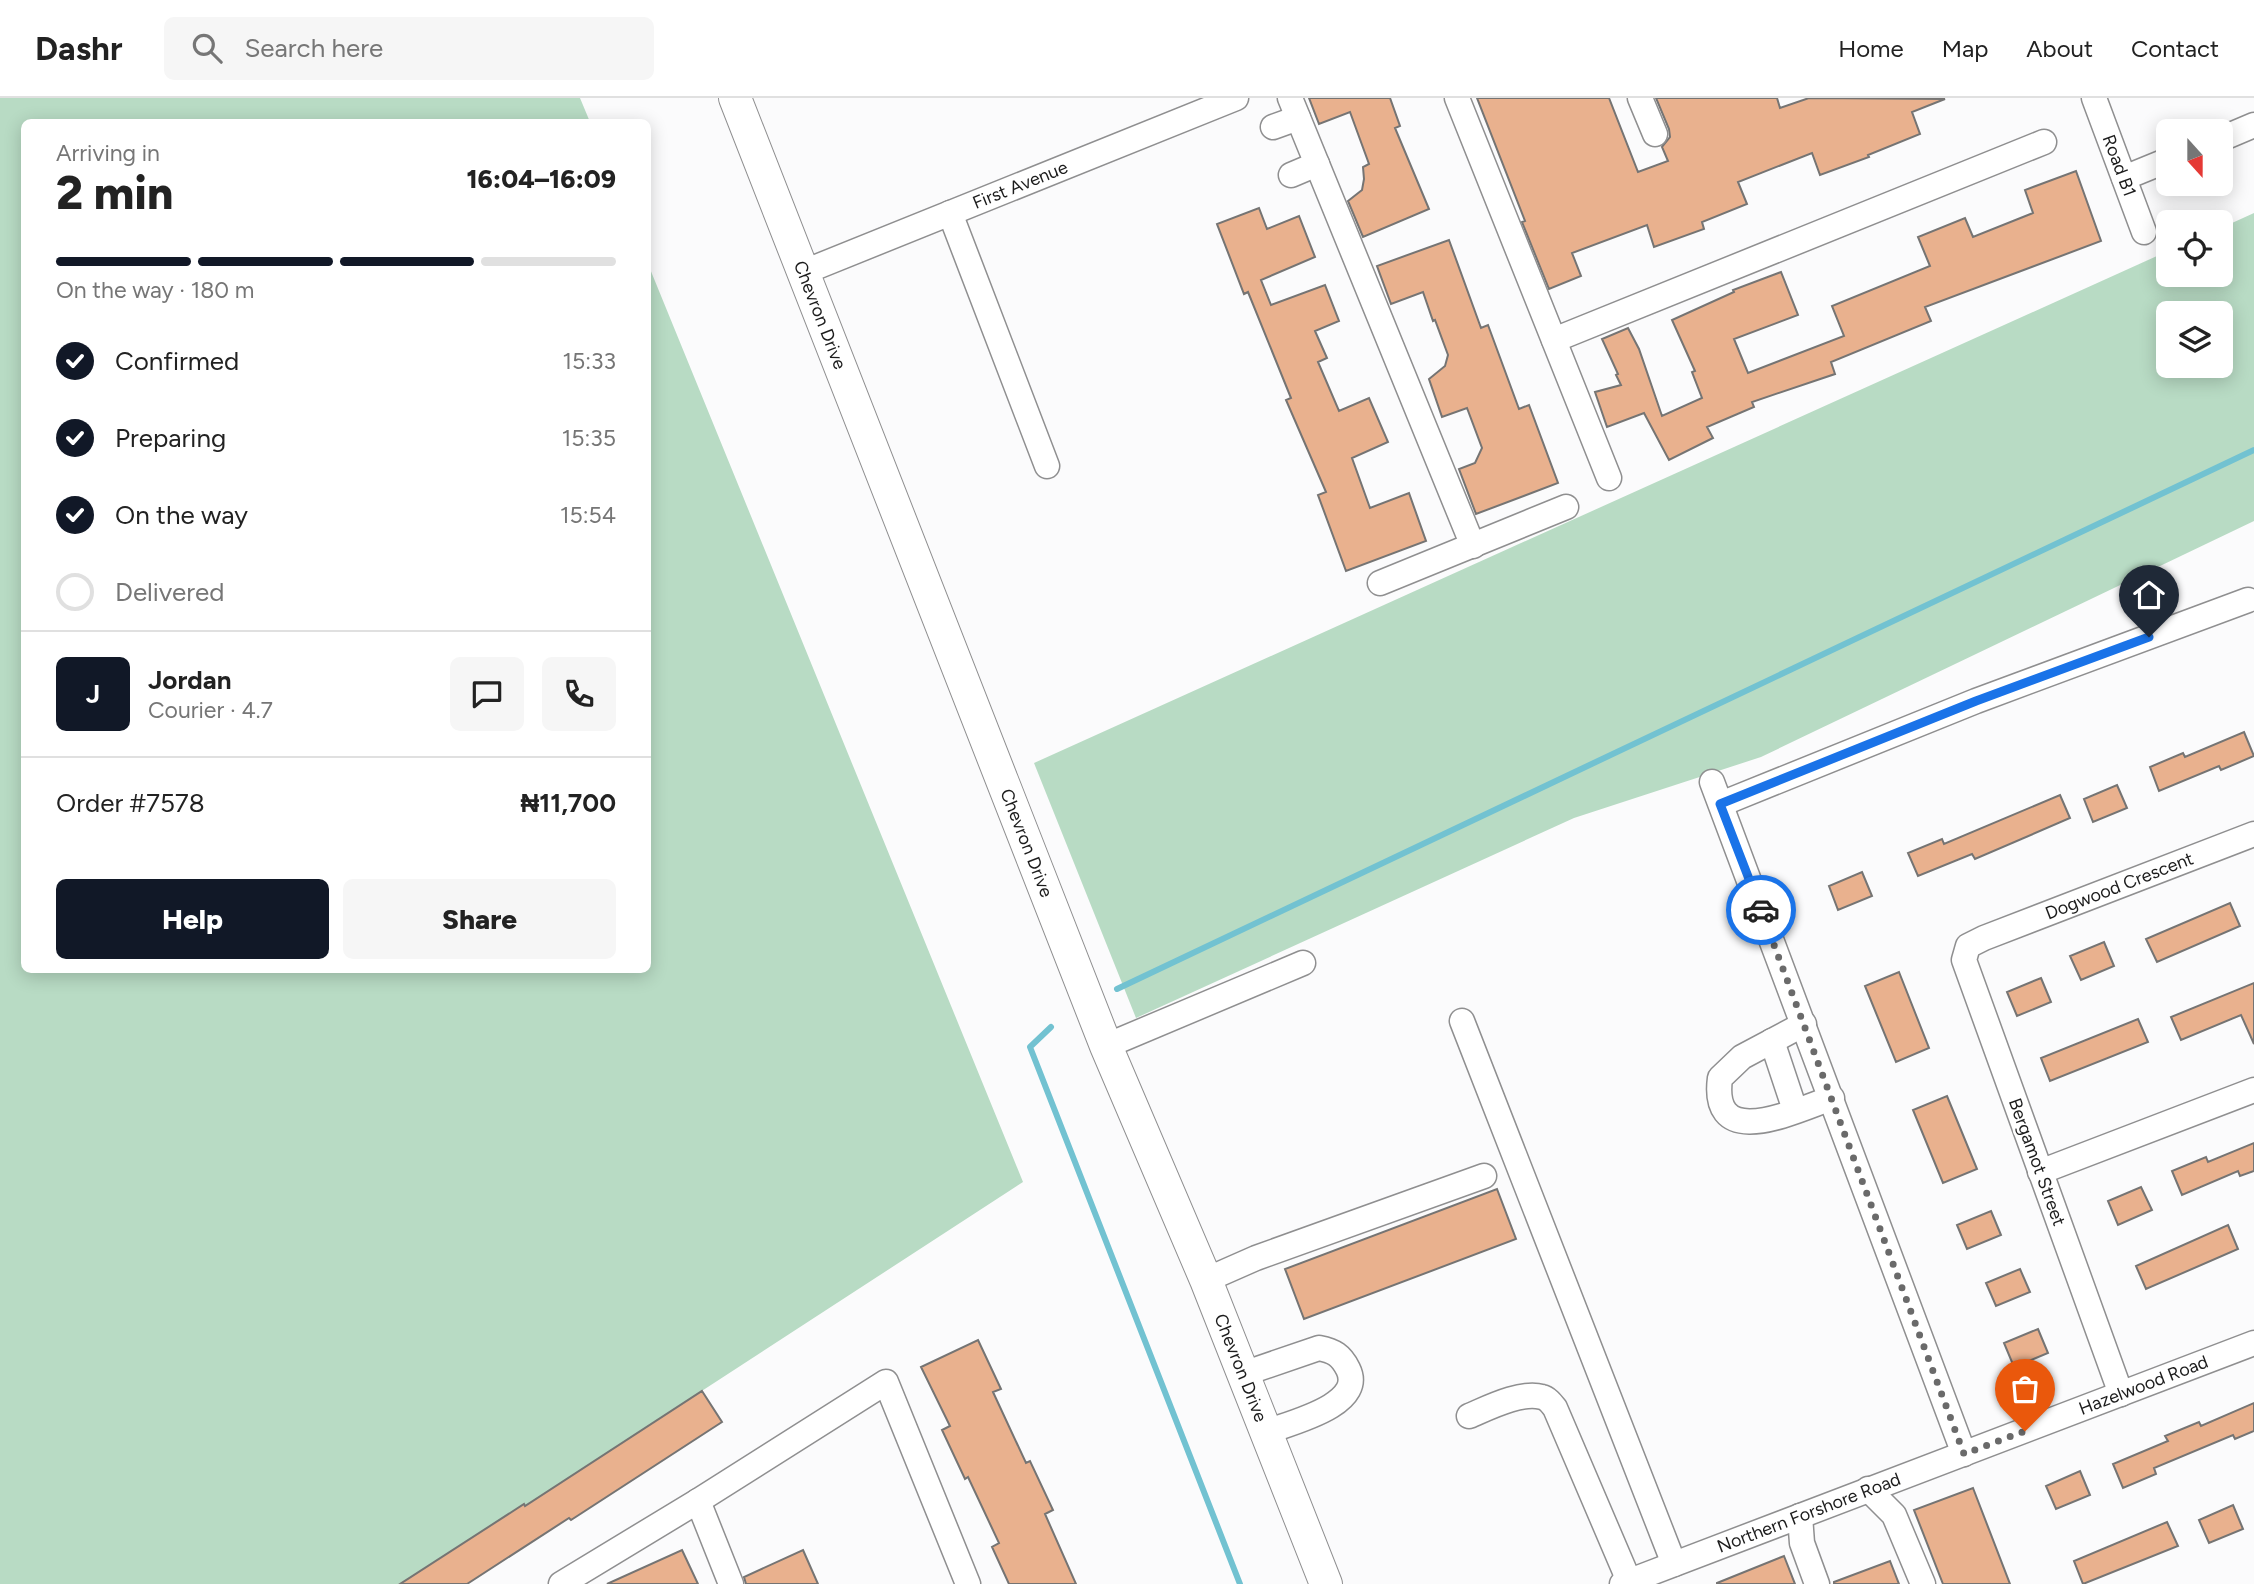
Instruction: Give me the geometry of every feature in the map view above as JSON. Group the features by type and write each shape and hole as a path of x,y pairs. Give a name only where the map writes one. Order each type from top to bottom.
{"main road":[{"name":"Chevron Drive","path":"735,98 1106,1046 1206,1280 1326,1584"}],"street":[{"name":"First Avenue","path":"804,272 1236,98"},
{"path":"1457,98 1609,478"},
{"path":"1640,98 1655,134"},
{"name":"Road B1","path":"2094,98 2144,232"},
{"path":"1273,127 1294,108 1473,546"},
{"path":"2233,134 2254,125"},
{"path":"1554,340 2044,142"},
{"path":"1291,175 1317,164"},
{"path":"2124,177 2156,165"},
{"path":"950,213 1048,466"},
{"path":"1380,583 1566,507"},
{"path":"1964,1454 1716,793 1976,701 2248,600"},
{"name":"Dogwood Crescent","path":"1984,938 2254,834"},
{"name":"Bergamot Street","path":"1984,938 1968,946 1964,960 2121,1394"},
{"path":"1106,1046 1303,963"},
{"path":"1462,1021 1674,1564"},
{"path":"1804,1024 1742,1057 1720,1078 1718,1092 1723,1112 1733,1121 1744,1122 1777,1117 1832,1098"},
{"path":"1772,1041 1795,1110"},
{"path":"2040,1172 2254,1090"},
{"path":"1206,1280 1256,1258 1484,1176"},
{"name":"Hazelwood Road","path":"1996,1442 2254,1343"},
{"path":"1243,1374 1319,1348 1342,1356 1351,1376 1348,1392 1337,1404 1266,1432"},
{"path":"561,1584 886,1382 968,1584"},
{"path":"1469,1416 1507,1401 1532,1395 1545,1397 1555,1408 1625,1583"},
{"name":"Northern Forshore Road","path":"1625,1583 1996,1442"},
{"path":"1868,1489 1894,1514 1923,1584"},
{"path":"698,1501 731,1584"},
{"path":"1800,1516 1802,1543 1817,1584"}],"green space":[{"path":"0,98 580,98 589,119 21,119 21,973 651,973 651,271 1023,1182 405,1584 0,1584"},
{"path":"2254,213 2254,521 1761,757 1574,818 1136,1018 1034,763 2156,256 2156,287 2233,287 2233,223"}],"building":[{"path":"1309,98 1390,98 1400,126 1395,128 1429,209 1363,237 1348,201 1362,190 1363,167 1369,164 1350,112 1319,124"},
{"path":"1477,98 1609,98 1638,172 1668,161 1662,147 1670,137 1669,129 1656,98 1777,98 1780,108 1809,98 1945,99 1912,112 1920,134 1868,155 1869,157 1820,175 1812,153 1738,182 1747,204 1702,222 1704,229 1654,247 1647,225 1572,253 1581,276 1549,289"},
{"path":"2076,171 2101,241 1925,307 1931,321 1831,362 1835,374 1752,402 1754,407 1707,427 1713,438 1669,460 1644,413 1607,427 1595,392 1621,385 1602,339 1628,328 1639,349 1662,416 1702,398 1692,372 1695,371 1672,320 1734,292 1733,290 1781,272 1798,315 1734,339 1748,373 1844,336 1832,306 1930,266 1918,237 1965,218 1973,237 2033,213 2025,190"},
{"path":"1259,208 1267,229 1299,216 1315,257 1261,280 1271,305 1325,285 1339,321 1315,331 1327,358 1318,362 1339,411 1369,398 1388,442 1352,458 1370,508 1409,493 1426,541 1346,571 1318,495 1326,492 1286,400 1291,398 1248,292 1244,294 1217,224"},
{"path":"1449,240 1481,328 1488,325 1519,409 1529,405 1558,483 1476,514 1459,469 1475,463 1482,448 1467,408 1442,417 1429,379 1445,366 1448,355 1435,320 1433,321 1423,292 1391,304 1377,266"},
{"path":"2244,732 2254,756 2221,770 2219,766 2159,791 2150,767 2183,753 2185,757"},
{"path":"2117,785 2127,808 2093,822 2084,799"},
{"path":"2060,795 2070,818 1975,859 1972,854 1918,876 1908,853 1942,839 1944,844"},
{"path":"1862,872 1872,896 1838,910 1829,886"},
{"path":"2230,903 2240,926 2157,962 2146,939"},
{"path":"2104,942 2114,966 2081,980 2070,956"},
{"path":"1899,972 1929,1048 1896,1062 1865,986"},
{"path":"2041,978 2051,1002 2017,1016 2007,992"},
{"path":"2254,983 2254,1044 2241,1015 2181,1040 2171,1017"},
{"path":"2138,1019 2148,1042 2050,1081 2041,1058"},
{"path":"1947,1096 1977,1169 1943,1183 1913,1110"},
{"path":"2254,1143 2254,1171 2240,1176 2238,1171 2182,1195 2172,1171 2206,1157 2208,1162"},
{"path":"2141,1187 2152,1210 2118,1225 2108,1201"},
{"path":"1497,1189 1516,1239 1304,1319 1285,1269"},
{"path":"1991,1211 2001,1235 1967,1249 1957,1225"},
{"path":"2228,1225 2238,1249 2146,1289 2136,1266"},
{"path":"2020,1269 2030,1292 1996,1306 1986,1283"},
{"path":"2038,1329 2048,1353 2014,1367 2004,1343"},
{"path":"978,1340 1001,1389 993,1392 1026,1463 1030,1461 1053,1510 1045,1514 1076,1584 1009,1584 992,1547 999,1543 942,1430 950,1426 921,1367"},
{"path":"702,1391 722,1422 571,1520 569,1518 467,1584 400,1584 524,1504 525,1506"},
{"path":"2254,1403 2254,1431 2235,1439 2233,1435 2154,1468 2156,1474 2123,1488 2113,1464 2168,1441 2165,1436 2199,1422 2201,1426"},
{"path":"2080,1471 2090,1495 2056,1509 2046,1486"},
{"path":"1973,1488 2010,1584 1943,1584 1914,1510"},
{"path":"2233,1505 2243,1529 2209,1543 2199,1520"},
{"path":"2167,1522 2178,1546 2083,1584 2074,1561"},
{"path":"682,1550 698,1584 607,1584"},
{"path":"803,1550 818,1584 746,1584 744,1577"},
{"path":"1784,1556 1795,1584 1717,1584 1717,1583"},
{"path":"1890,1561 1899,1584 1834,1584 1834,1582"}],"waterway":[{"path":"1117,989 2254,450"},
{"path":"1051,1027 1030,1047 1240,1584"}],"way so far":[{"path":"1761,910 1964,1454 2025,1431"}],"route":[{"path":"1761,910 1720,804 1976,701 2149,637"}]}
